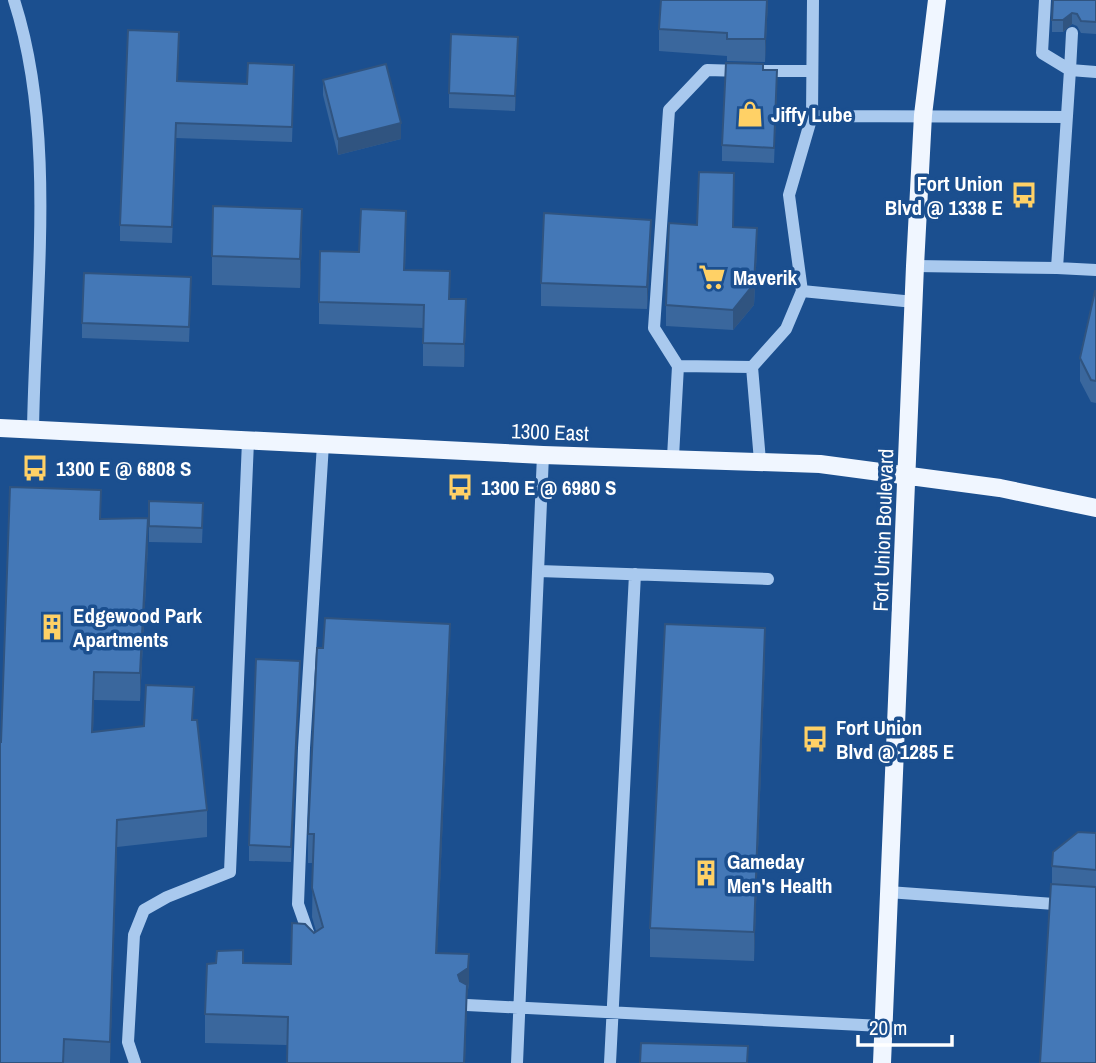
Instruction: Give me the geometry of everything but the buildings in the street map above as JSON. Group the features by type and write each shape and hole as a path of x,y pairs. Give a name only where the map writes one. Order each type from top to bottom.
{"main road":[{"name":"Fort Union Boulevard","path":"882,1063 915,266 923,115 937,0"},
{"name":"1300 East","path":"0,428 543,456 673,457 820,464 1000,488 1096,508"}],"street":[{"path":"0,6 16,0 31,63 38,126 33,430"},
{"path":"760,461 752,367 786,329 802,291 789,195 812,116 813,0"},
{"path":"1045,0 1042,53 1070,70 1096,72"},
{"path":"1057,268 1072,33"},
{"path":"673,457 678,366 654,328 669,110 707,70 812,71"},
{"path":"812,116 1067,117"},
{"path":"915,266 1096,270"},
{"path":"802,291 914,302"},
{"path":"678,366 752,367"},
{"path":"135,1063 128,1042 134,935 144,910 167,897 230,872 248,441"},
{"path":"315,953 298,904 304,734 323,444"},
{"path":"517,1063 543,456"},
{"path":"539,571 768,579"},
{"path":"610,1063 635,574"},
{"path":"888,892 1096,907"},
{"path":"467,1005 882,1026"}],"place":[{"name":"Jiffy Lube","path":"750,114"},
{"name":"Fort Union Blvd @ 1338 E","path":"1024,195"},
{"name":"Maverik","path":"712,277"},
{"name":"1300 E @ 6808 S","path":"35,468"},
{"name":"1300 E @ 6980 S","path":"460,487"},
{"name":"Edgewood Park Apartments","path":"52,627"},
{"name":"Fort Union Blvd @ 1285 E","path":"815,739"},
{"name":"Gameday Men's Health","path":"706,873"}]}
